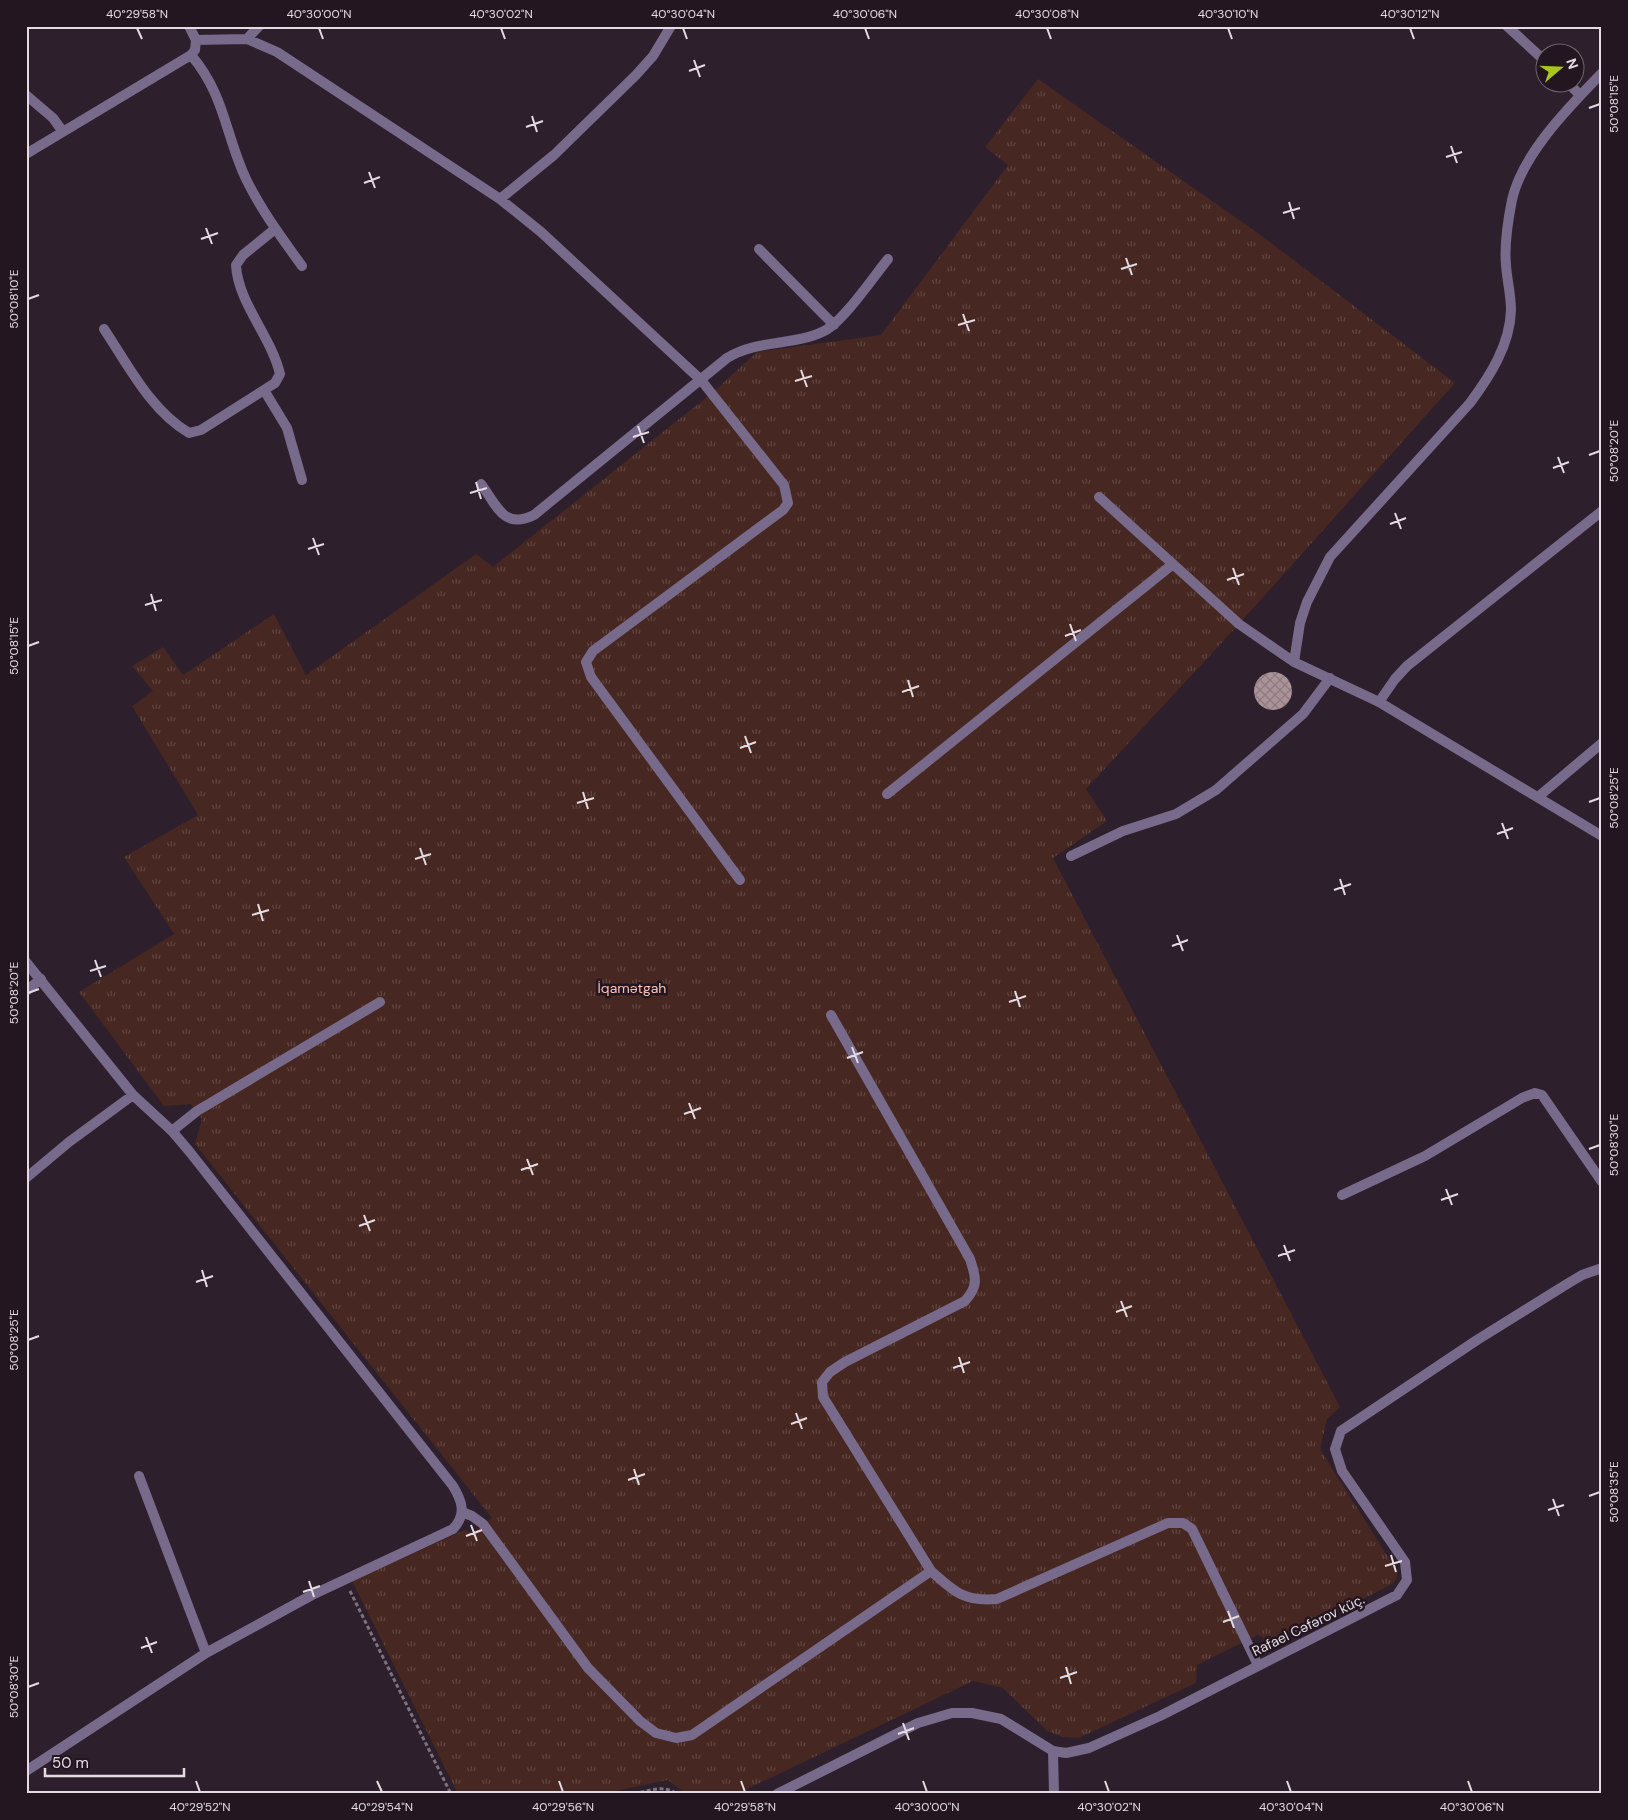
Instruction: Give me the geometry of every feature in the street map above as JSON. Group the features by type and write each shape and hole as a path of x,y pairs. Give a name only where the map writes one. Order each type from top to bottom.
{"street":[{"path":"26,154 190,55 195,50 196,40 189,26"},
{"path":"246,39 259,26"},
{"path":"500,199 554,154 636,75 653,56 671,26"},
{"path":"1507,26 1536,53"},
{"path":"196,40 246,39 277,52 500,199 541,232 701,380 784,485 788,502 782,510 593,651 586,662 592,677 740,880"},
{"path":"190,55 206,73 218,97 246,179 275,229 302,266"},
{"path":"1294,662 1300,623 1307,602 1330,557 1470,403 1489,376 1506,340 1511,310 1506,262 1507,232 1513,198 1528,162 1544,138 1580,95 1602,73"},
{"path":"1577,92 1580,95"},
{"path":"26,95 52,118 63,132"},
{"path":"104,329 151,399 174,424 189,433 201,430 274,383 280,374 276,358 237,280 236,264 243,255 275,229"},
{"path":"759,249 834,324"},
{"path":"481,484 504,516 512,521 522,521 534,515 736,352 816,334 834,324 888,259"},
{"path":"264,390 287,428 302,480"},
{"path":"1099,497 1239,624 1294,662 1379,702 1602,836"},
{"path":"1379,702 1407,666 1602,511"},
{"path":"887,794 1173,564"},
{"path":"1071,856 1123,831 1176,814 1216,790 1303,714 1330,678"},
{"path":"1538,797 1602,743"},
{"path":"26,962 133,1095 172,1131 452,1486 462,1504 460,1520 453,1528 344,1580 206,1653 26,1771"},
{"path":"26,991 41,979"},
{"path":"172,1131 197,1111 380,1002"},
{"path":"831,1015 970,1259 975,1275 975,1289 965,1301 845,1362 830,1372 822,1382 822,1397 931,1571 950,1588 966,1598 979,1600 997,1599 1168,1523 1183,1523 1192,1529 1258,1665"},
{"path":"1342,1195 1425,1156 1522,1098 1535,1093 1542,1095 1602,1182"},
{"path":"26,1178 69,1142 133,1095"},
{"name":"Rafael Cəfərov küç.","path":"777,1794 918,1723 952,1713 972,1713 1001,1719 1053,1750 1066,1753 1089,1748 1160,1716 1397,1595 1407,1580 1408,1571 1400,1552 1342,1471 1335,1449 1341,1430 1559,1289 1582,1275 1602,1268"},
{"path":"139,1476 206,1653"},
{"path":"462,1512 484,1524 588,1668 640,1721 656,1733 676,1738 692,1735 931,1571"},
{"path":"1053,1750 1054,1794"}],"path":[{"path":"344,1580 451,1794"},
{"path":"634,1794 664,1788 670,1789 677,1794"}],"green space":[{"name":"İqamətgah","path":"1038,79 1262,236 1455,383 1239,624 1086,789 1107,821 1053,858 1340,1407 1327,1419 1320,1449 1398,1573 1394,1583 1273,1645 1258,1635 1197,1665 1196,1683 1079,1738 1063,1737 1047,1731 1003,1688 973,1681 737,1794 686,1794 668,1780 601,1794 458,1794 352,1581 465,1530 472,1533 492,1518 195,1144 202,1119 191,1104 164,1106 79,992 174,934 124,857 198,815 132,706 153,691 132,666 163,647 183,675 274,614 306,675 476,554 493,567 712,393 757,352 881,335 1008,165 985,147"}],"building":[{"path":"1273,672 1280,673 1286,678 1291,684 1291,698 1286,704 1280,709 1273,710 1266,709 1260,704 1255,698 1254,691 1255,684 1260,678 1266,673"}]}
